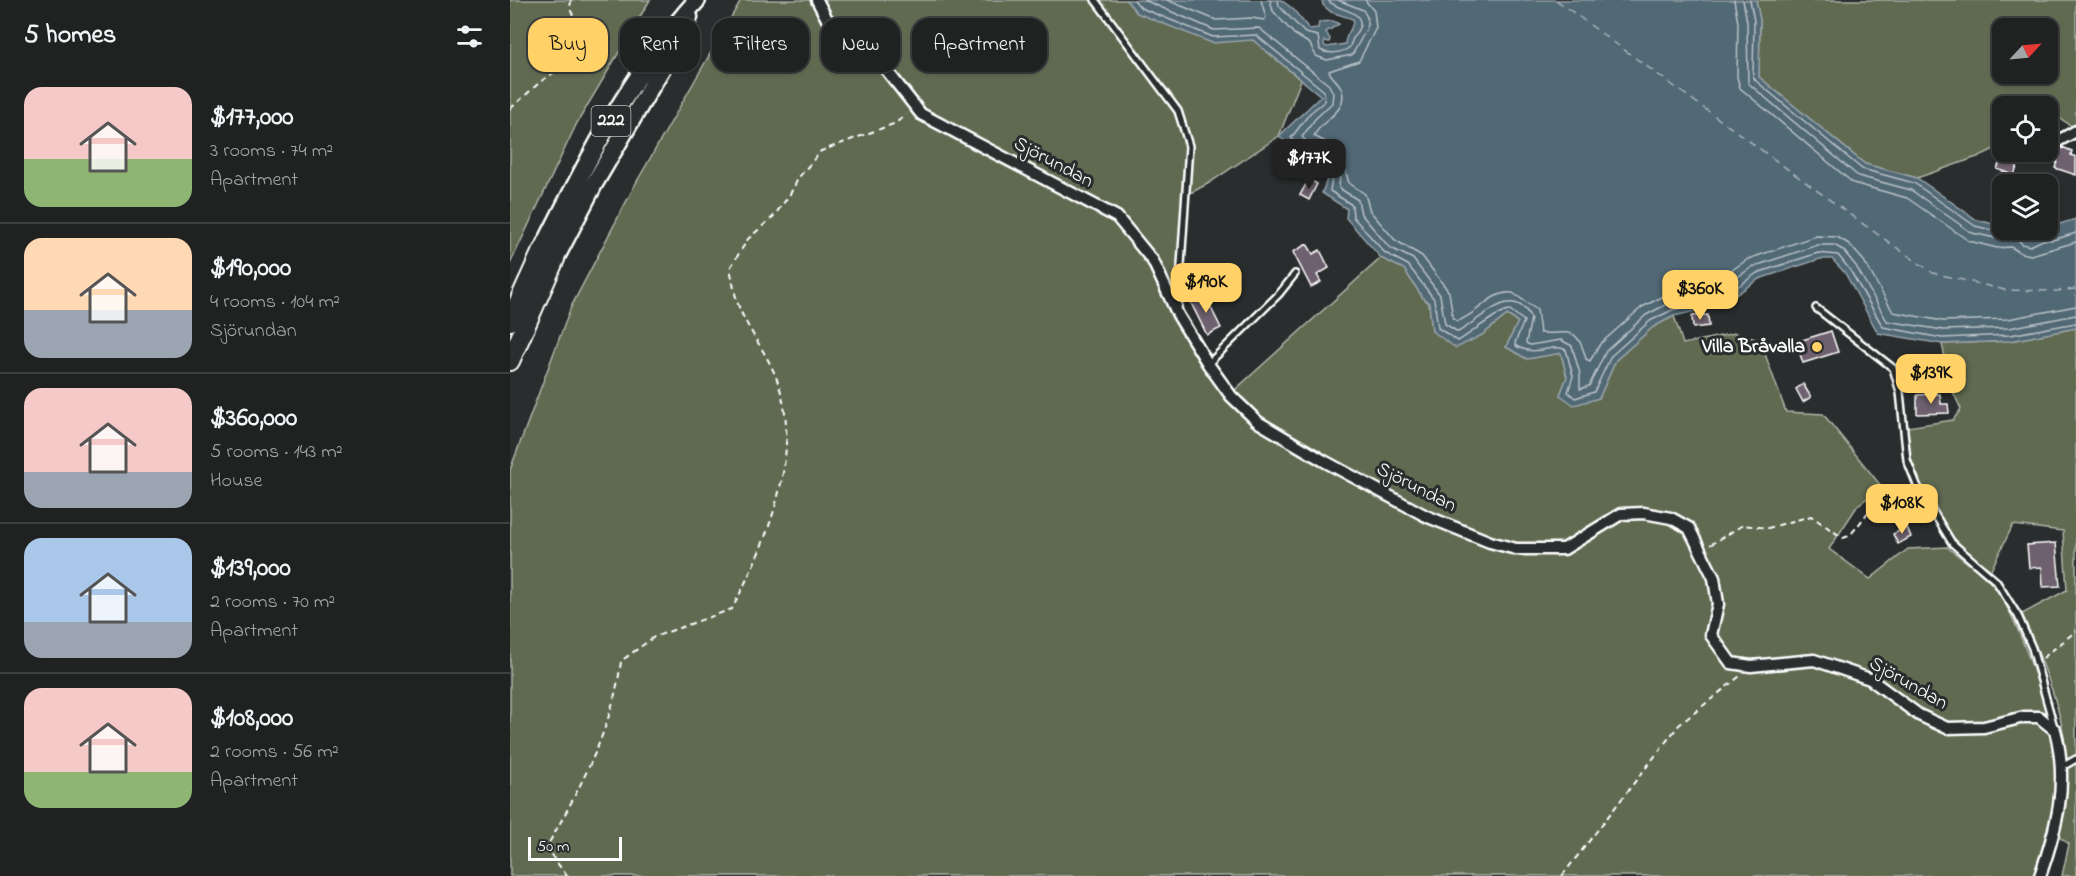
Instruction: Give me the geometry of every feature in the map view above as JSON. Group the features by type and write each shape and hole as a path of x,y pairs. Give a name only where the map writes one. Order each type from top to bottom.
{"highway":[{"name":"222","path":"510,321 548,256"},
{"name":"222","path":"510,361 548,256"}],"main road":[{"name":"222","path":"697,0 676,44 548,256 580,175 615,114 664,36 697,0"}],"street":[{"name":"Sjörundan","path":"817,0 828,21 870,50 921,114 1117,217 1153,261 1178,315 1231,396 1258,422 1324,461 1426,516 1490,542 1516,549 1564,549 1621,514 1644,513 1671,518 1689,528 1714,578 1718,604 1711,635 1731,663 1751,666 1814,660 1870,679 1919,715 1947,728 1984,727 2024,717 2039,717 2055,730"},
{"path":"2058,141 2076,131"},
{"path":"2040,876 2054,839 2062,767 2055,730"}],"lane":[{"path":"1095,0 1178,111 1189,146 1178,315"},
{"path":"1208,364 1279,294 1295,274"},
{"path":"1816,308 1893,368 1900,392 1907,460 1917,485 1952,543 1996,581 2018,616 2036,664 2055,730"},
{"path":"2062,767 2076,759"}],"path":[{"path":"510,110 540,82 589,49 570,9 571,0"},
{"path":"567,876 546,848 575,797 598,745 617,696 621,661 654,637 732,609 752,571 781,480 787,429 776,377 740,310 730,268 748,239 772,217 789,196 798,177 821,151 896,123 915,106"},
{"path":"1700,552 1743,525 1768,528 1811,516 1843,538 1849,536 1876,500 1888,492 1917,485"},
{"path":"2036,664 2076,632"},
{"path":"1562,876 1679,725 1751,666"}],"green space":[{"path":"510,0 650,0 639,18 620,18 620,51 608,71 608,18 528,18 528,72 607,72 577,123 510,264"},
{"path":"741,0 1126,0 1137,13 1253,40 1301,80 1279,136 1209,183 1185,196 1173,312 1227,397 1381,258 1404,269 1423,298 1429,303 1432,331 1482,335 1507,315 1518,322 1506,347 1527,359 1561,353 1567,377 1560,395 1599,398 1616,360 1653,327 1674,316 1683,344 1735,333 1760,340 1786,412 1823,414 1882,487 1858,505 1829,549 1870,579 1908,549 1947,547 1985,578 2006,604 2026,651 2045,706 2059,774 2054,812 2034,876 510,876 510,470 571,307 636,183 712,51 712,72 809,72 809,18 731,18"},
{"path":"1756,0 2076,0 2076,129 2058,117 2058,96 1992,96 1992,150 1917,178 1865,164 1759,77 1760,20"},
{"path":"2076,328 2076,876 2062,876 2069,844 2059,837 2066,768 2063,730 2048,678 2022,614 2067,590 2063,531 2013,525 1991,570 1964,549 1931,507 1911,459 1907,427 1953,420 1961,409 1952,390 1942,344 2010,341"}],"water":[{"path":"1126,0 1281,0 1293,9 1309,29 1318,28 1319,22 1333,21 1339,24 1326,32 1330,39 1329,42 1324,41 1327,47 1345,44 1353,19 1331,12 1323,5 1322,0 1756,0 1760,20 1759,77 1865,164 1917,178 1977,220 1992,224 1992,240 2058,240 2058,224 2076,219 2076,328 2010,341 1942,344 1878,333 1845,273 1832,259 1820,259 1759,279 1721,305 1674,316 1653,327 1616,360 1599,398 1574,405 1560,395 1567,377 1561,353 1527,359 1506,347 1518,322 1507,315 1482,335 1456,348 1432,331 1429,303 1423,298 1404,269 1381,258 1346,218 1347,209 1322,193 1327,179 1319,173 1322,163 1304,158 1279,136 1321,96 1253,40 1212,43 1137,13"}],"building":[{"path":"2062,147 2072,151 2071,155 2076,157 2076,175 2055,168"},
{"path":"2000,162 2019,162 2014,174 1997,169"},
{"path":"1309,179 1317,184 1309,200 1300,195"},
{"path":"1307,244 1313,254 1320,250 1329,268 1317,275 1321,282 1311,287 1293,252"},
{"path":"1204,294 1221,328 1207,335 1190,301"},
{"path":"1708,315 1709,326 1693,328 1692,316"},
{"name":"Villa Bråvalla","path":"1831,331 1838,352 1803,363 1796,342"},
{"path":"1803,384 1811,397 1803,402 1796,389"},
{"path":"1940,394 1941,404 1948,404 1949,413 1917,414 1917,395"},
{"path":"1907,527 1911,537 1898,544 1893,534"},
{"path":"2056,543 2060,586 2043,587 2042,567 2029,568 2027,545"}],"ferry route":[{"path":"1556,0 1933,273 2005,290 2076,289"}],"place":[{"name":"Villa Bråvalla","path":"1817,347"}]}
